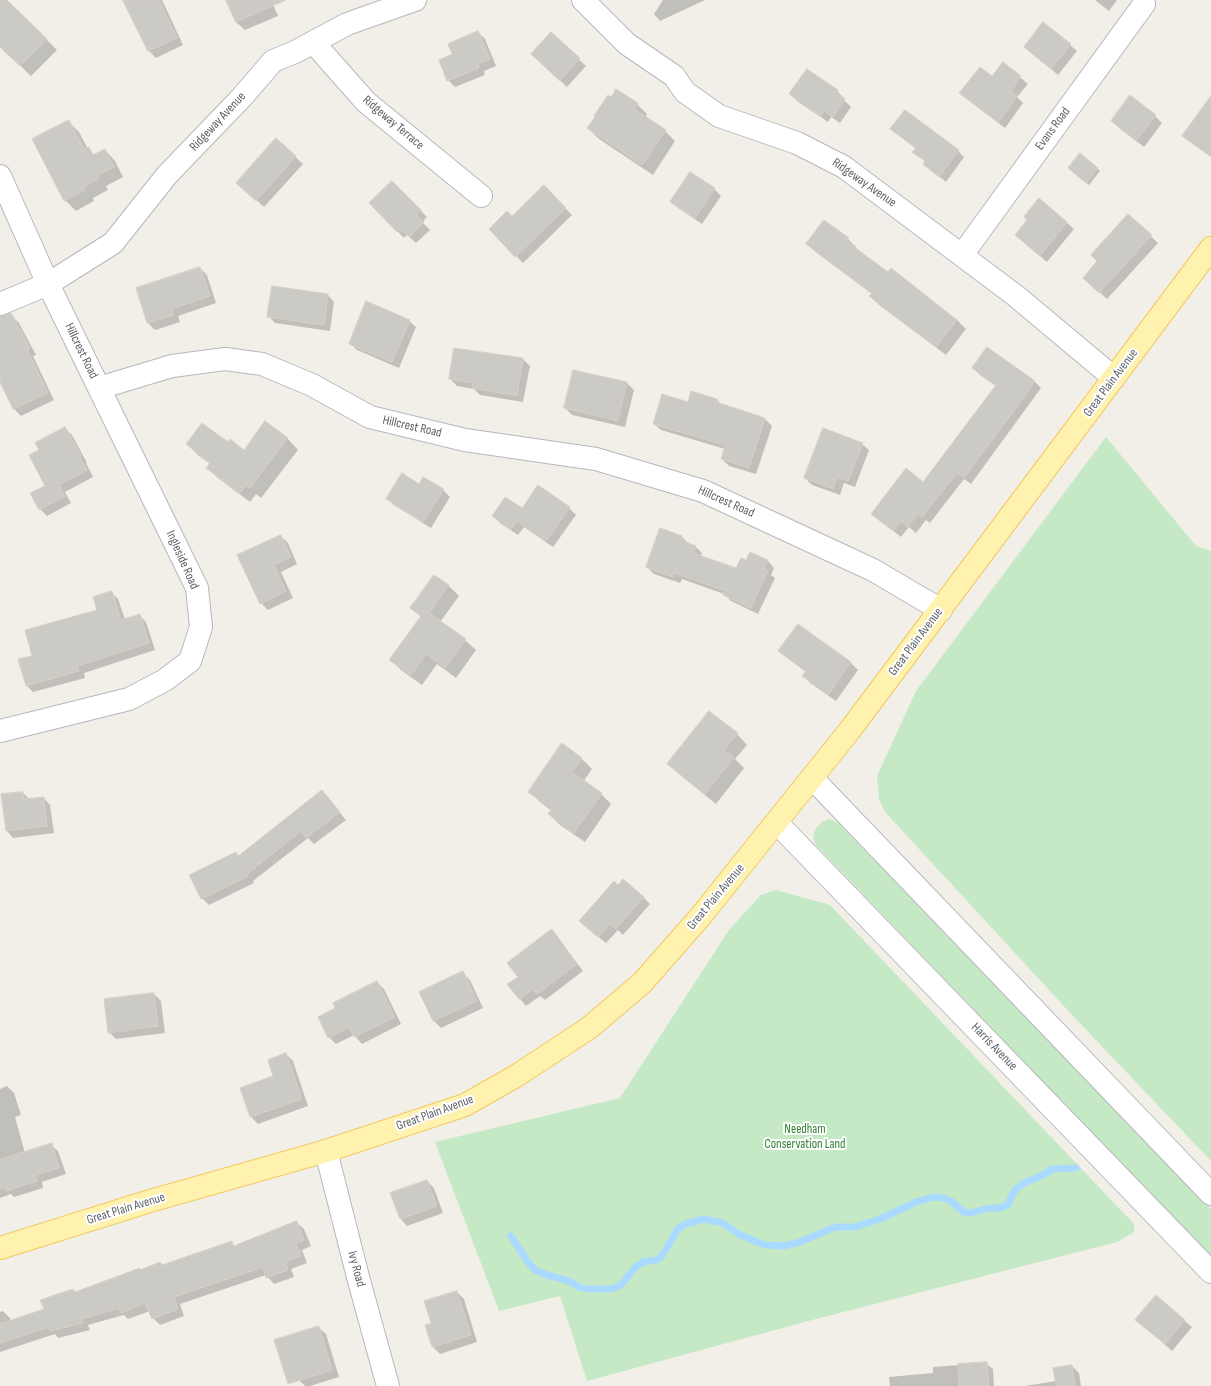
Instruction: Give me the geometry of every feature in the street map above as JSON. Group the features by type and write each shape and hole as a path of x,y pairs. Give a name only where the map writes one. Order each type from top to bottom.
{"main road":[{"name":"Great Plain Avenue","path":"0,1248 150,1201 326,1151 465,1104 516,1076 589,1028 642,983 700,917 777,822 940,610 1211,248"}],"street":[{"name":"Ridgeway Avenue","path":"0,304 48,284 113,243 167,175 242,97 273,61 295,52 347,24 415,0"},
{"name":"Ridgeway Avenue","path":"583,0 627,44 674,76 685,92 720,116 797,143 844,166 1016,296 1114,378"},
{"name":"Evans Road","path":"962,255 1144,4"},
{"name":"Ridgeway Terrace","path":"313,42 366,102 480,196"},
{"name":"Hillcrest Road","path":"0,176 48,284 99,388 172,366 225,359 262,364 312,385 370,417 465,440 596,459 703,491 873,570 940,610"},
{"name":"Ingleside Road","path":"0,731 129,699 165,680 190,661 201,627 197,588 99,388"},
{"path":"812,778 1211,1194"},
{"name":"Harris Avenue","path":"777,822 1211,1272"},
{"name":"Ivy Road","path":"326,1151 358,1277 388,1386"}],"green space":[{"path":"1106,437 1196,546 1211,551 1211,1161 1074,1017 885,812 879,799 877,776 916,691"},
{"path":"829,819 837,822 1211,1209 1211,1257 816,845 814,841 814,833 816,829 821,823"},
{"name":"Needham Conservation Land","path":"776,890 830,905 1134,1224 1134,1232 1117,1242 812,1320 587,1381 560,1296 499,1311 435,1142 620,1098 729,930 761,895"}],"building":[{"path":"0,0 7,0 47,39 20,66 0,47"},
{"path":"123,0 159,0 177,38 148,51"},
{"path":"226,0 286,0 236,22"},
{"path":"1043,22 1071,44 1051,69 1024,47"},
{"path":"478,31 490,59 478,64 479,68 447,81 439,60 452,54 448,44"},
{"path":"551,32 580,58 560,81 531,54"},
{"path":"1003,62 1021,76 1011,91 1017,96 998,122 959,93 980,67 992,76"},
{"path":"807,69 838,90 836,93 845,99 833,117 824,111 821,116 789,94"},
{"path":"616,89 638,103 634,109 666,130 642,165 587,128 608,95 611,97"},
{"path":"1130,95 1156,115 1137,140 1111,121"},
{"path":"1211,96 1211,156 1182,136"},
{"path":"905,110 959,150 939,177 923,164 925,161 912,152 916,148 890,129"},
{"path":"69,120 84,149 89,147 93,155 105,149 114,167 97,175 99,179 83,187 85,190 64,201 32,139"},
{"path":"276,138 296,156 256,201 236,183"},
{"path":"1080,153 1098,168 1086,183 1068,168"},
{"path":"690,172 715,188 695,218 670,202"},
{"path":"392,181 421,210 416,215 424,222 409,237 400,229 397,232 369,203"},
{"path":"544,185 566,208 515,257 489,229 507,211 512,216"},
{"path":"1039,198 1067,222 1040,256 1015,235 1027,220 1024,217"},
{"path":"1128,214 1152,235 1099,293 1083,278 1097,261 1091,255"},
{"path":"824,220 849,238 846,241 888,272 891,268 957,320 936,347 869,296 872,293 806,244"},
{"path":"200,267 210,296 172,309 174,315 147,323 136,288"},
{"path":"272,286 328,294 324,325 267,317"},
{"path":"366,301 410,320 392,362 349,344"},
{"path":"11,313 30,348 27,349 48,393 13,409 0,382 0,316"},
{"path":"987,347 1035,381 964,478 957,473 922,517 918,514 908,527 901,521 893,531 871,514 906,468 923,482 996,385 972,368"},
{"path":"454,348 523,358 517,396 472,388 473,383 449,379"},
{"path":"573,370 627,382 618,421 564,408"},
{"path":"691,391 717,399 716,402 765,418 749,468 721,459 725,445 653,424 662,394 688,402"},
{"path":"265,421 288,438 250,488 246,485 240,493 206,468 210,463 186,444 202,423 228,442 230,439 244,450"},
{"path":"65,427 87,470 59,485 65,496 39,510 30,493 45,486 29,455 39,450 35,443"},
{"path":"823,428 863,443 848,481 837,477 833,489 804,478"},
{"path":"402,473 419,484 423,477 444,489 423,522 386,499"},
{"path":"538,485 570,507 546,541 517,521 511,529 492,516 505,497 522,508"},
{"path":"660,528 682,536 681,540 696,546 693,553 736,568 741,558 746,560 750,552 768,560 764,569 768,570 751,608 723,595 725,591 675,573 673,577 646,567"},
{"path":"281,535 291,557 274,565 286,591 260,604 237,555"},
{"path":"434,575 449,585 429,613 466,639 445,668 426,654 411,675 389,660 421,616 410,608"},
{"path":"112,591 121,620 140,614 149,643 77,666 79,671 26,686 18,659 32,656 25,630 97,610 93,597"},
{"path":"798,624 851,662 828,695 802,676 806,671 778,651"},
{"path":"709,711 738,733 724,750 734,757 705,794 667,764"},
{"path":"562,743 582,758 572,772 602,793 574,833 548,814 552,809 528,792"},
{"path":"322,790 340,812 306,838 301,831 247,874 248,876 201,899 189,875 236,852 238,856"},
{"path":"23,792 24,799 44,797 47,826 6,831 1,794"},
{"path":"623,879 644,897 616,929 610,924 598,937 579,921 614,881 618,885"},
{"path":"552,929 577,964 537,994 533,989 519,999 507,984 518,977 507,963"},
{"path":"463,971 477,1001 433,1021 419,992"},
{"path":"377,981 395,1017 354,1037 349,1027 328,1038 318,1017 335,1008 333,1003"},
{"path":"154,993 158,1026 108,1033 104,999"},
{"path":"286,1053 302,1099 250,1117 240,1088 273,1076 268,1060"},
{"path":"52,1143 59,1168 35,1175 37,1181 6,1191 5,1187 0,1189 0,1160"},
{"path":"427,1180 437,1206 400,1219 390,1193"},
{"path":"297,1221 304,1240 296,1243 301,1256 285,1262 288,1270 266,1278 263,1267 174,1297 178,1309 152,1319 145,1303 121,1313 119,1308 82,1319 83,1323 50,1331 49,1327 0,1343 0,1324 44,1309 40,1300 73,1289 75,1292 140,1268 140,1270 160,1262 162,1265 232,1241 233,1246"},
{"path":"457,1291 471,1335 432,1347 425,1325 431,1323 424,1301"},
{"path":"1156,1295 1185,1320 1165,1344 1135,1320"},
{"path":"319,1326 332,1370 288,1384 274,1340"},
{"path":"987,1362 989,1386 959,1386 958,1364"},
{"path":"1072,1365 1075,1386 1056,1386 1053,1368"}],"waterway":[{"path":"511,1236 527,1261 535,1270 569,1281 581,1288 610,1289 620,1286 636,1267 643,1262 657,1260 662,1256 678,1229 685,1224 704,1219 723,1223 740,1235 765,1245 784,1246 800,1242 835,1227 855,1227 880,1219 916,1202 934,1197 951,1201 964,1212 971,1213 989,1208 1000,1208 1008,1205 1017,1188 1024,1183 1043,1175 1052,1169 1076,1168"}]}
